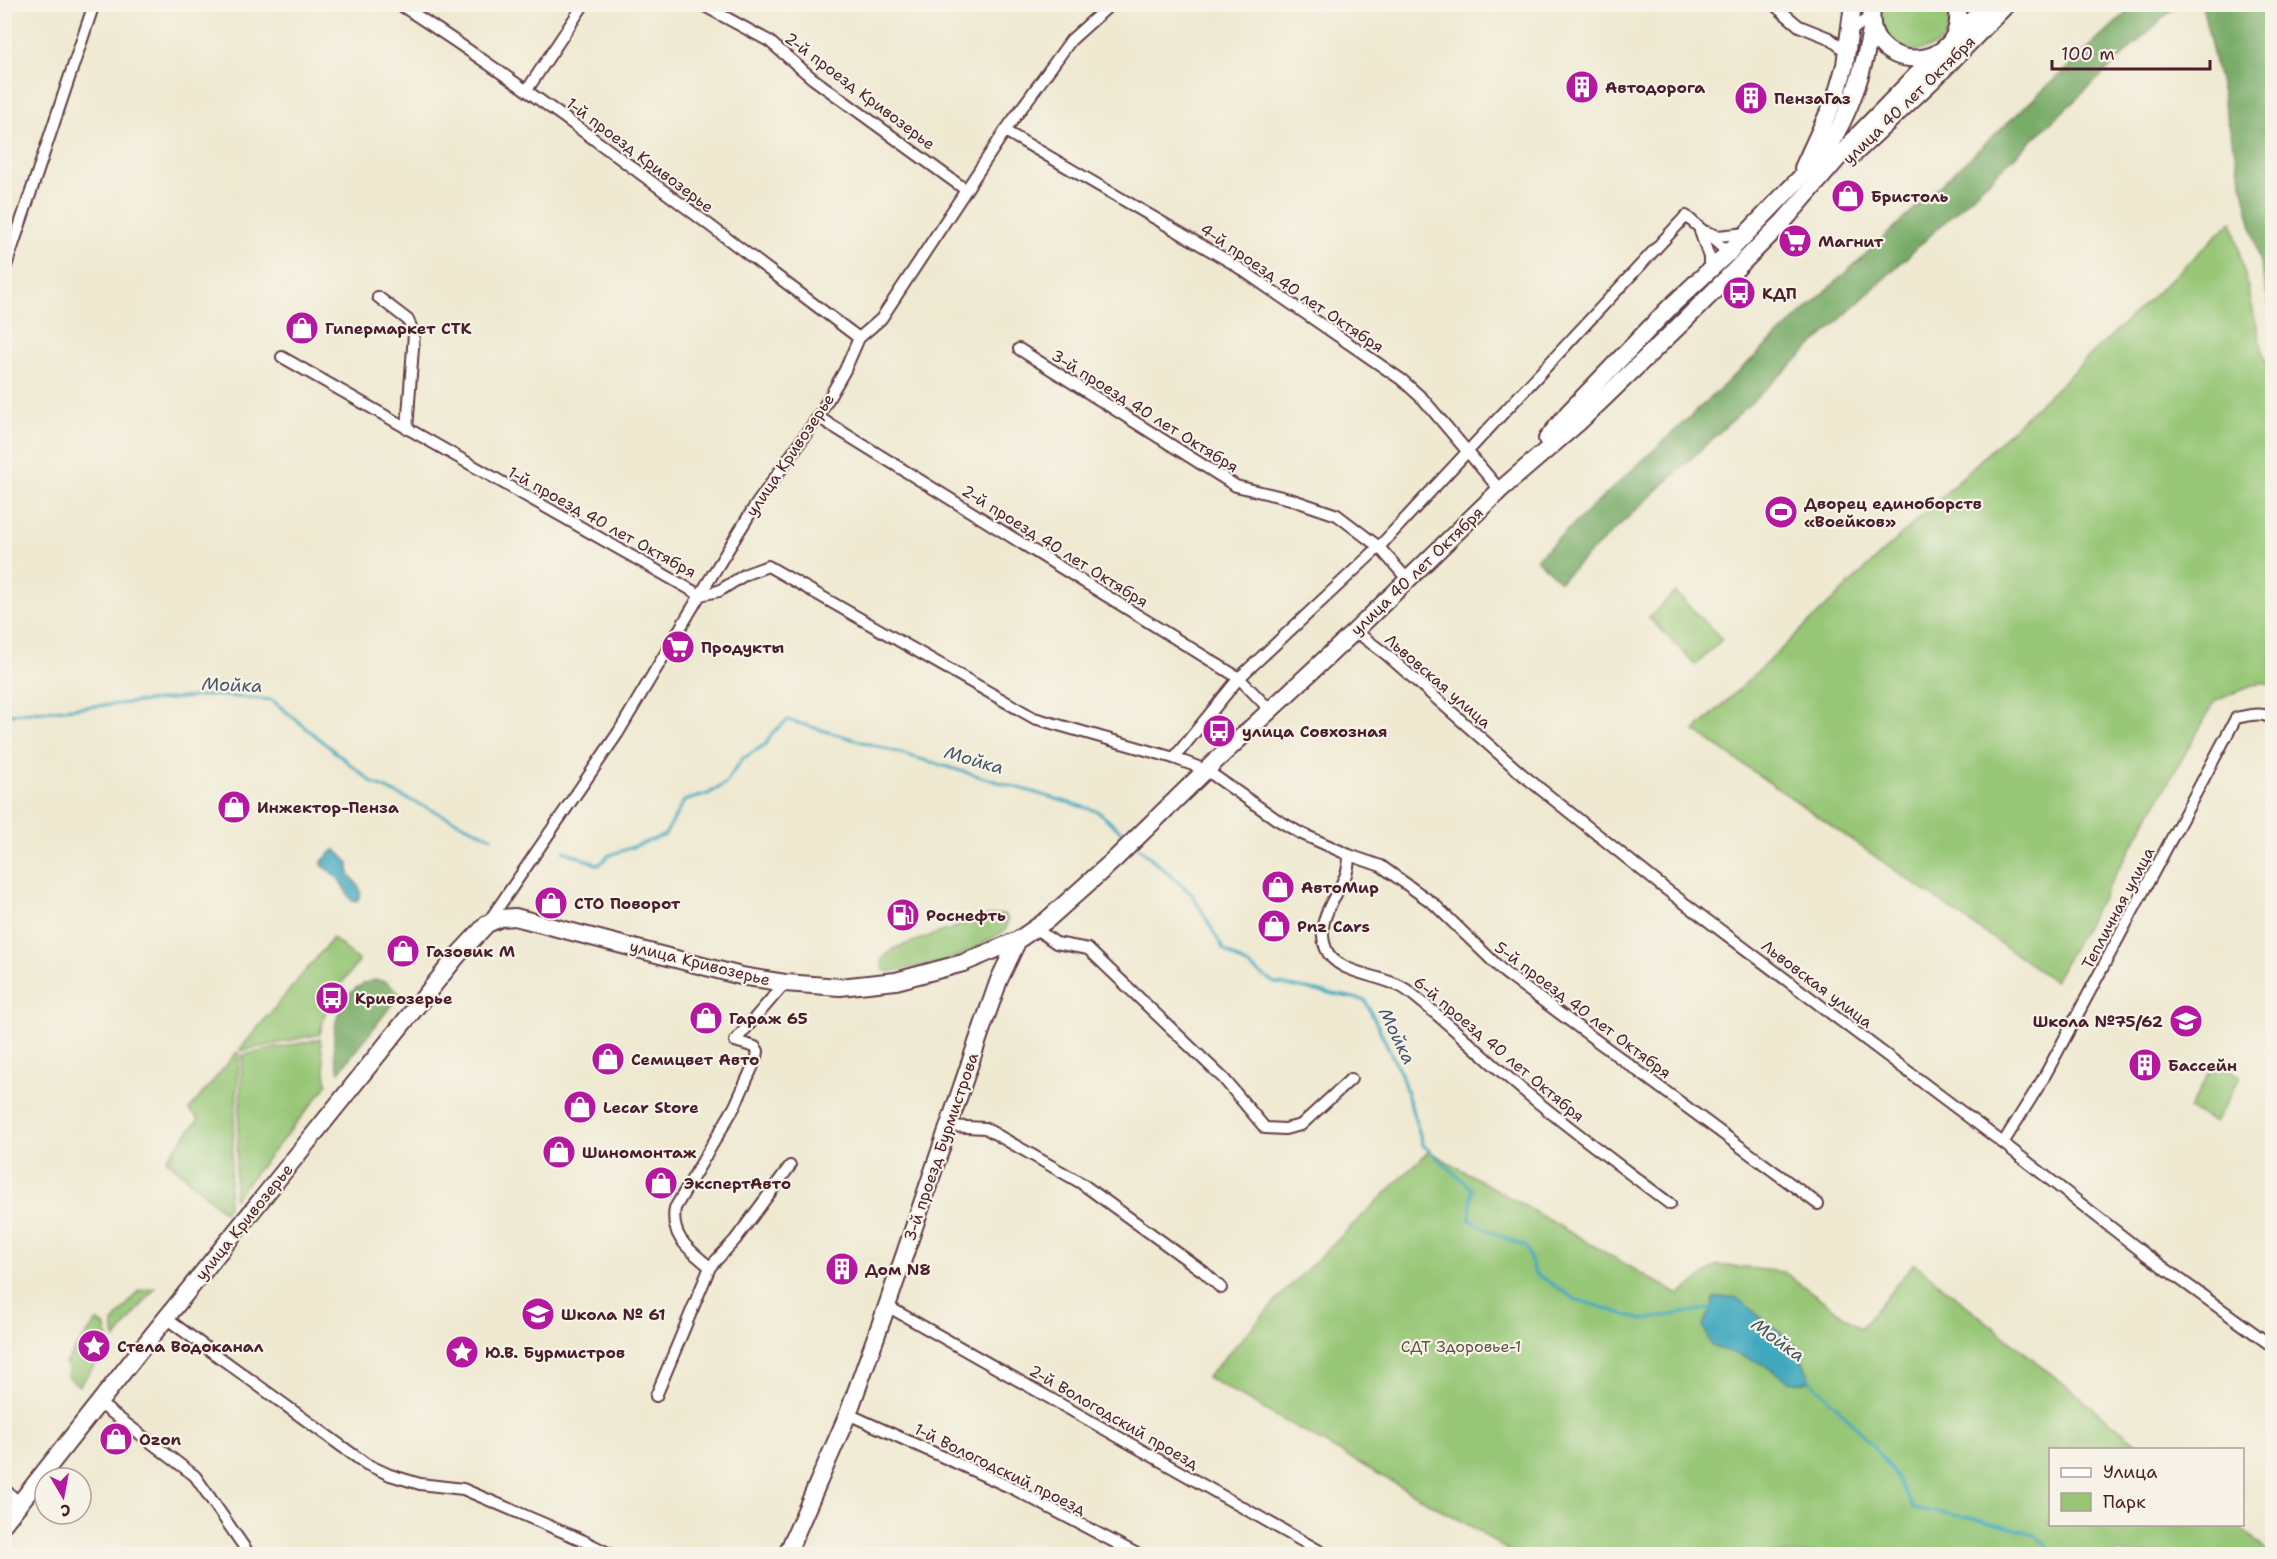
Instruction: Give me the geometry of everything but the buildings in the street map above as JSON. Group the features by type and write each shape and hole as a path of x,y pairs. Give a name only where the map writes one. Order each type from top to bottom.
{"main road":[{"path":"1802,187 1836,96 1847,52 1853,4"},
{"name":"улица 40 лет Октября","path":"1872,11 1882,45 1894,54 1917,60 1945,47 1959,20 1957,4"},
{"name":"улица 40 лет Октября","path":"1734,259 1747,233 1802,187 1858,135 1988,4"},
{"name":"улица 40 лет Октября","path":"1802,187 1840,167 1935,78 2007,4"},
{"name":"улица 40 лет Октября","path":"1018,940 1036,929 1114,859 1521,470 1578,423 1734,259 1783,222 1845,116 1859,82 1872,11"},
{"path":"1521,470 1568,413 1670,306 1709,270 1734,259"},
{"name":"улица Кривозерье","path":"4,1523 435,983 488,924 501,918 515,917 741,976 785,983 840,987 896,981 963,963 1018,940"},
{"name":"3-й проезд Бурмистрова","path":"788,1554 848,1414 999,980 1018,940"}],"street":[{"path":"4,272 94,4"},
{"name":"1-й проезд Кривозерье","path":"399,4 527,90 859,338"},
{"path":"527,90 584,4"},
{"name":"2-й проезд Кривозерье","path":"701,4 769,41 812,78 966,190"},
{"name":"улица Кривозерье","path":"488,924 618,733 753,509 818,417 845,370 859,338 881,319 1005,131 1071,40 1112,4"},
{"path":"1773,4 1798,26 1829,38 1847,52"},
{"path":"1829,38 1849,34 1872,11"},
{"name":"4-й проезд 40 лет Октября","path":"1005,131 1233,263 1402,380 1423,399 1500,490"},
{"path":"1174,758 1239,678 1379,547 1686,216 1734,259"},
{"path":"1699,228 1718,236 1747,233"},
{"path":"1699,228 1707,248 1709,270"},
{"path":"378,297 408,320 414,334 407,429"},
{"name":"3-й проезд 40 лет Октября","path":"1019,349 1236,486 1290,499 1337,515 1379,547 1408,580"},
{"name":"1-й проезд 40 лет Октября","path":"282,357 700,595 719,591 746,574 768,566 1034,718 1174,758"},
{"name":"2-й проезд 40 лет Октября","path":"818,417 1239,678 1270,710"},
{"name":"Львовская улица","path":"1355,631 1388,655 1523,775 1663,886 2004,1143 2145,1254 2272,1346"},
{"name":"Тепличная улица","path":"2004,1143 2043,1079 2236,718 2256,714 2267,715 2272,719"},
{"name":"5-й проезд 40 лет Октября","path":"1174,758 1206,770 1300,833 1349,855 1381,866 1428,899 1504,973 1818,1204"},
{"name":"6-й проезд 40 лет Октября","path":"1349,855 1345,878 1328,905 1323,924 1323,942 1330,957 1344,967 1394,983 1409,992 1462,1035 1528,1094 1670,1204"},
{"path":"1036,929 1056,943 1088,949 1224,1079 1265,1128 1285,1129 1301,1125 1351,1079"},
{"path":"710,1267 679,1239 674,1223 675,1209 735,1106 758,1054 755,1047 735,1041 785,983"},
{"path":"948,1126 985,1128 1081,1183 1204,1272 1221,1288"},
{"path":"656,1396 710,1267 735,1240 790,1166"},
{"name":"2-й Вологодский проезд","path":"887,1306 1325,1554"},
{"path":"167,1319 366,1464 390,1475 420,1484 463,1490 610,1554"},
{"path":"99,1403 195,1476 249,1554"},
{"name":"1-й Вологодский проезд","path":"848,1414 1014,1489 1137,1554"},
{"path":"4,1489 20,1503"}],"green space":[{"path":"1880,4 1951,5 1948,32 1942,40 1923,50 1902,49 1885,38 1880,28"},
{"path":"2135,5 2177,5 1560,581 1536,559"},
{"path":"2202,5 2272,5 2272,317"},
{"path":"2232,221 2272,390 2272,686 2263,682 2216,700 2054,981 1695,731"},
{"path":"1675,592 1722,639 1696,665 1649,618"},
{"path":"1004,914 1008,920 1006,930 968,952 944,962 888,972 882,968 882,959 895,948 988,916"},
{"path":"333,938 359,961 328,1001 320,1034 242,1051 240,1049"},
{"path":"376,980 385,981 399,992 399,996 339,1072 334,1045 338,1016 343,1003 351,992 362,984"},
{"path":"320,1039 327,1084 325,1088 234,1199 243,1055"},
{"path":"237,1052 240,1054 228,1207 224,1212 166,1159 199,1119 189,1110"},
{"path":"2215,1062 2241,1076 2215,1123 2189,1109"},
{"name":"СДТ Здоровье-1","path":"1429,1151 1679,1295 1717,1265 1784,1272 1861,1328 1914,1263 2143,1448 2049,1448 2049,1526 2238,1526 2271,1554 1512,1554 1479,1531 1207,1377 1288,1288"},
{"path":"155,1288 115,1339 113,1323 138,1291"},
{"path":"97,1321 106,1327 109,1346 79,1386 67,1376 68,1367 65,1363"}],"water":[{"path":"335,849 349,863 349,874 359,887 361,894 356,902 352,901 338,878 322,865 322,861"},
{"path":"1736,1297 1797,1347 1811,1381 1790,1381 1758,1362 1711,1346 1703,1325 1712,1308 1714,1298"}],"waterway":[{"name":"Мойка","path":"4,718 10,714 213,695 272,700 373,783 491,837"},
{"name":"Мойка","path":"564,851 599,865 608,856 665,835 684,801 708,794 725,784 742,759 766,744 772,733 788,720 1097,811 1129,838"},
{"name":"Мойка","path":"1136,845 1192,894 1224,950 1274,983 1365,1000 1401,1074 1423,1145 1472,1189 1470,1220 1526,1247 1535,1273 1575,1299 1643,1320 1712,1308 1715,1310"},
{"name":"Мойка","path":"1810,1380 1868,1440 1893,1474 1913,1508 1978,1519 2034,1534 2055,1554"}],"place":[{"name":"Автодорога","path":"1582,87"},
{"name":"ПензаГаз","path":"1751,98"},
{"name":"Бристоль","path":"1848,196"},
{"name":"Магнит","path":"1795,241"},
{"name":"КДП","path":"1739,293"},
{"name":"Гипермаркет СТК","path":"302,328"},
{"name":"Дворец единоборств «Воейков»","path":"1781,512"},
{"name":"Продукты","path":"678,647"},
{"name":"улица Совхозная","path":"1219,731"},
{"name":"Инжектор-Пенза","path":"234,807"},
{"name":"АвтоМир","path":"1278,887"},
{"name":"СТО Поворот","path":"551,903"},
{"name":"Роснефть","path":"903,915"},
{"name":"Pnz Cars","path":"1274,926"},
{"name":"Газовик М","path":"403,951"},
{"name":"Кривозерье","path":"332,998"},
{"name":"Гараж 65","path":"706,1018"},
{"name":"Школа №75/62","path":"2186,1021"},
{"name":"Семицвет Авто","path":"608,1059"},
{"name":"Бассейн","path":"2145,1065"},
{"name":"Lecar Store","path":"580,1107"},
{"name":"Шиномонтаж","path":"559,1152"},
{"name":"ЭкспертАвто","path":"661,1183"},
{"name":"Дом N8","path":"842,1269"},
{"name":"Школа № 61","path":"538,1314"},
{"name":"Стела Водоканал","path":"94,1346"},
{"name":"Ю.В. Бурмистров","path":"462,1352"},
{"name":"Ozon","path":"116,1439"}]}
